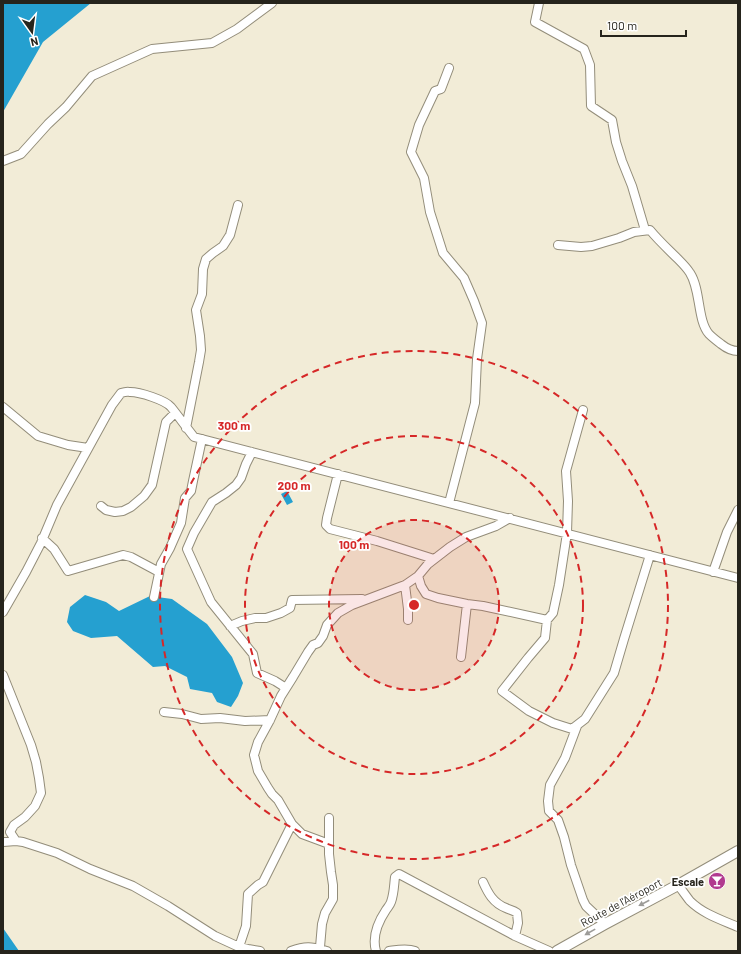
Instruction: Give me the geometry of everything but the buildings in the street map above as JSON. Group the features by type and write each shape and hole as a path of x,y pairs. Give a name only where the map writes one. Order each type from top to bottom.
{"main road":[{"name":"Route de l'Aéroport","path":"557,951 738,851"}],"street":[{"path":"3,161 21,154 48,124 66,107 92,76 152,49 212,43 237,29 272,3"},
{"path":"539,3 535,22 584,49 590,65 591,106 612,120 616,142 632,186 645,230"},
{"path":"449,68 442,89 435,91 419,125 411,152 424,178 430,212 443,253 464,278 482,323 477,359 475,403 449,503"},
{"path":"186,428 201,350 196,310 202,294 203,269 206,260 223,246 230,235 238,206"},
{"path":"558,245 568,247 592,246 634,232 650,230 690,273 696,287 704,325 708,334 725,347 738,351"},
{"path":"3,612 26,572 57,505 112,405 121,393 131,392 162,400 170,406 194,437 738,578"},
{"path":"3,406 38,436 68,445 88,448"},
{"path":"583,410 566,471 568,501 567,533 559,586 553,613 547,620 545,638 502,691 526,709 553,723 572,729 584,719 614,673 650,555"},
{"path":"101,506 106,510 114,512 123,511 131,507 144,496 152,485 166,422 175,413"},
{"path":"154,596 161,564 181,523 185,498 191,491 202,439"},
{"path":"252,452 241,478 236,485 212,502 194,533 187,549 211,602 253,654 257,673 286,688"},
{"path":"338,474 327,518 326,525 330,529 377,541 434,559"},
{"path":"713,572 727,532 738,510"},
{"path":"329,844 302,834 292,824 258,771 254,755 258,742 281,696 308,652 313,645 318,643 323,636 327,625 338,613 352,605 405,585 418,576 428,564 450,547 466,537 496,526 510,518"},
{"path":"42,538 54,549 68,571 123,555 131,557 159,572"},
{"path":"418,576 421,586 426,594 438,598 547,620"},
{"path":"405,585 408,620"},
{"path":"230,626 255,618 266,618 281,612 290,608 292,600 369,599"},
{"path":"461,657 467,604"},
{"path":"3,675 31,745 36,762 41,793 35,806 25,817 14,825 10,832 16,841"},
{"path":"164,712 182,714 201,719 220,718 245,721 270,720"},
{"path":"576,726 565,758 550,785 548,801 549,811 558,820 564,837 570,865 583,900 586,906 605,924"},
{"path":"324,950 320,947 322,924 325,913 333,899 334,885 331,872 329,818"},
{"path":"239,947 246,926 248,894 264,882 292,824"},
{"path":"3,842 23,842 57,853 90,869 133,886 215,936 239,947 248,950 260,951"},
{"path":"376,951 374,938 378,924 391,903 395,877 399,874 515,936 549,951"},
{"path":"483,882 488,894 497,904 513,910 517,914 518,923 515,936"},
{"path":"678,885 690,900 699,908 714,917 738,927"},
{"path":"291,951 311,946 324,950"},
{"path":"389,951 400,949 416,951"}],"water":[{"path":"3,3 91,3 43,42 3,112"},
{"path":"287,491 293,502 287,505 281,494"},
{"path":"85,595 106,602 119,611 150,596 172,599 207,624 232,657 243,683 238,696 231,707 217,702 212,693 190,689 187,677 165,666 153,667 117,636 91,638 73,631 67,622 70,607"},
{"path":"3,928 19,951 3,951"}],"place":[{"name":"Escale","path":"717,881"}]}
